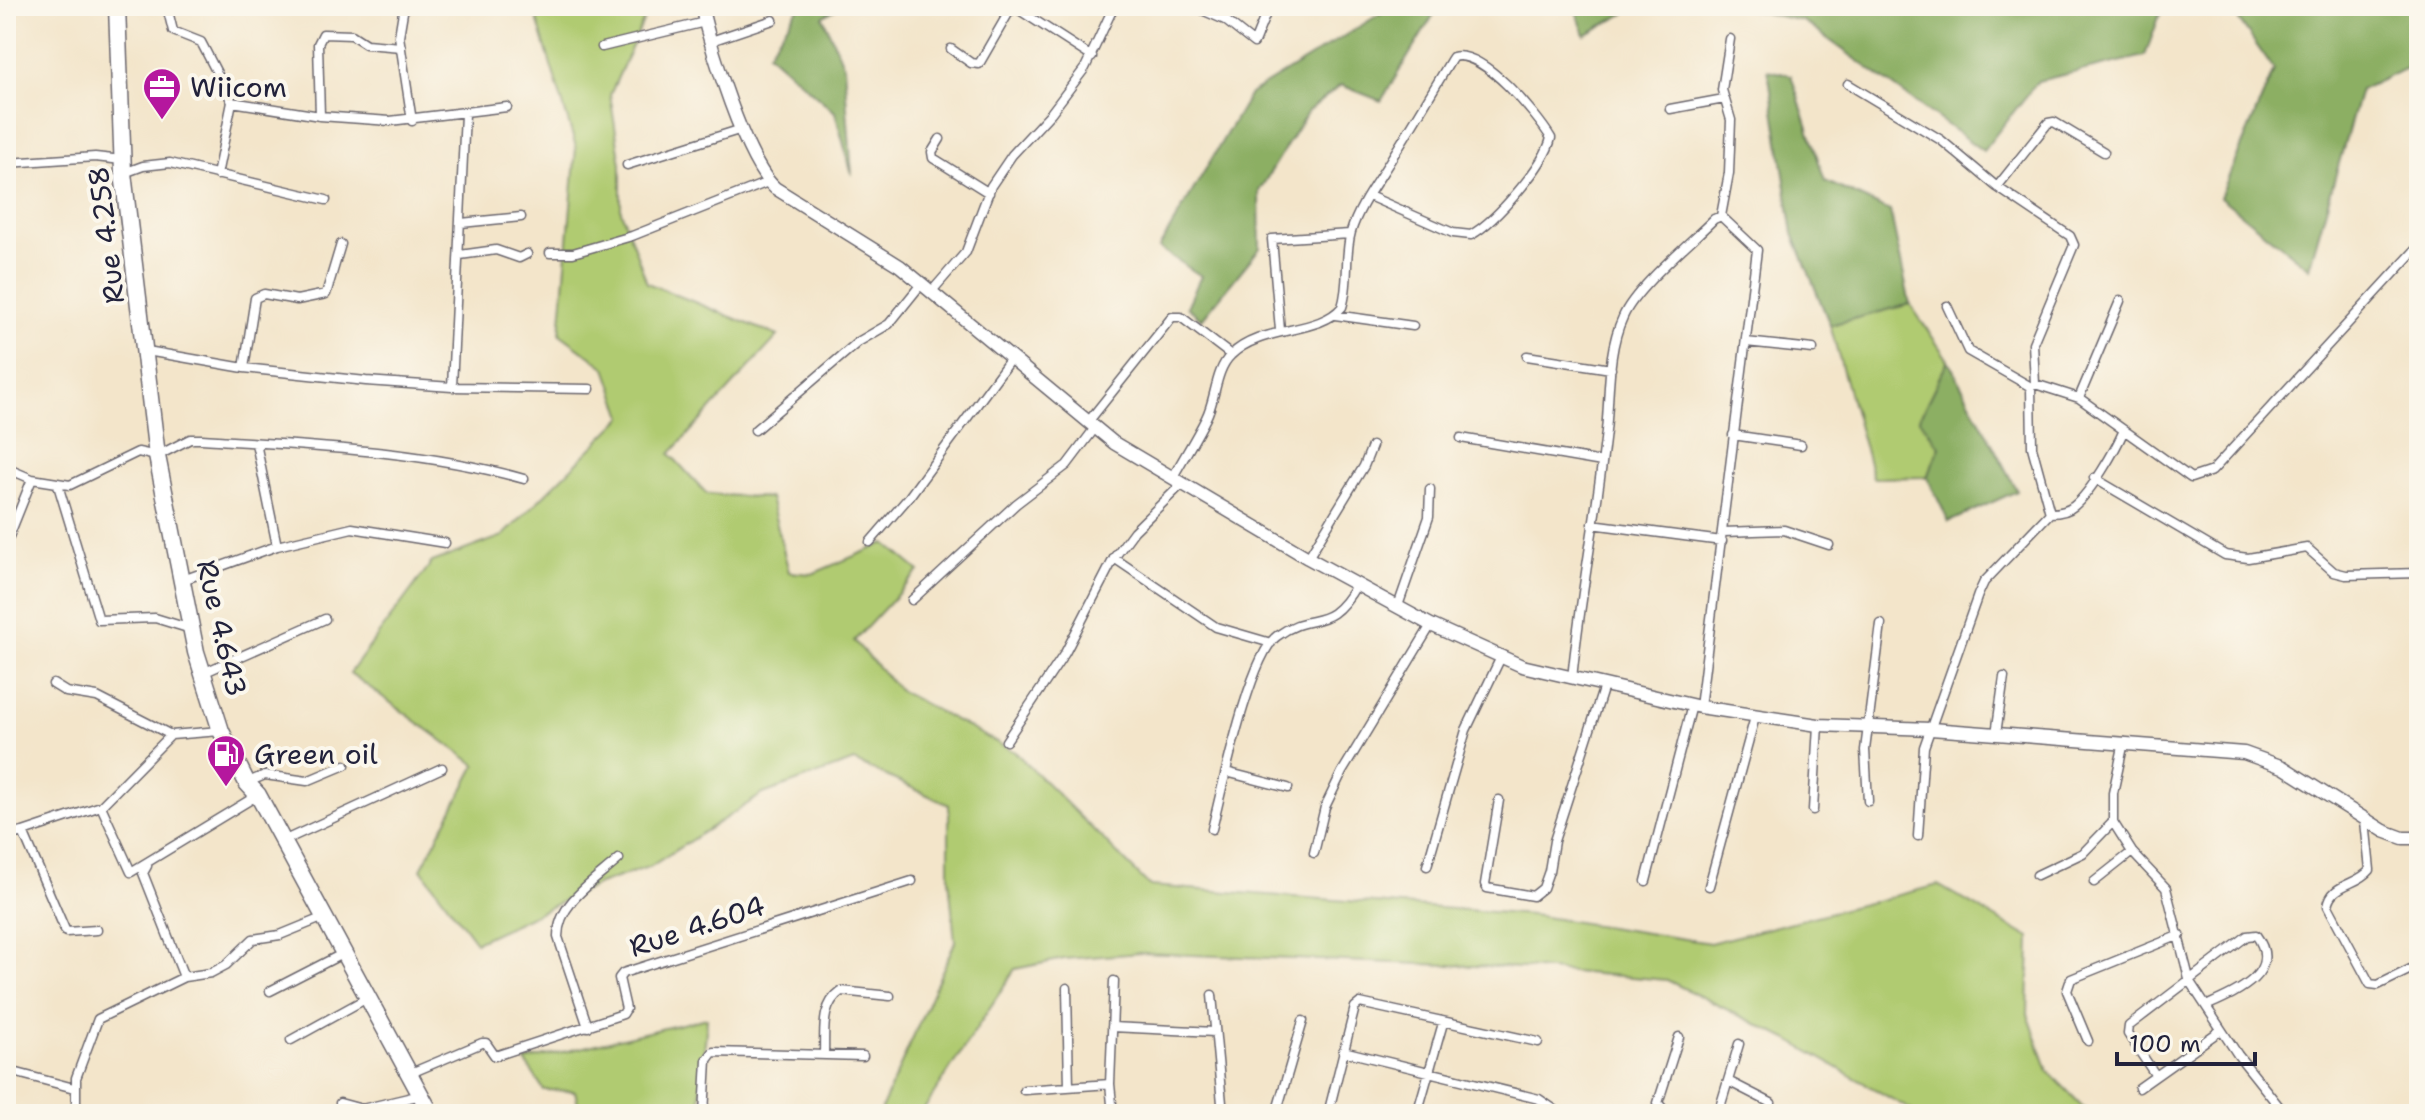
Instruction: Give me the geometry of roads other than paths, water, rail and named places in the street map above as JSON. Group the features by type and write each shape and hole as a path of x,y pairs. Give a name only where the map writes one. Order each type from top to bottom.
{"highway":[{"name":"Rue 4.258","path":"117,6 123,167 157,456"},
{"name":"Rue 4.643","path":"157,456 192,629 221,731 370,997 431,1114"}],"street":[{"path":"147,6 167,7 173,31 201,42 232,102 217,175"},
{"path":"404,6 399,23 412,121"},
{"path":"701,6 742,129 768,182 927,287 1092,425 1308,558 1431,625 1501,657 1572,679 1755,717 1818,725 1931,729 2225,750 2263,758 2283,767 2365,821 2403,838 2419,838"},
{"path":"755,430 858,342 886,327 966,252 989,193 1012,155 1051,113 1092,57 1114,6"},
{"path":"1193,6 1218,16 1254,43 1269,6"},
{"path":"951,49 971,63 979,64 1009,12 1016,8 1092,57"},
{"path":"711,41 773,20"},
{"path":"602,47 705,22"},
{"path":"320,116 318,44 323,34 352,35 366,44 401,47"},
{"path":"1721,216 1729,173 1731,120 1722,90 1730,39"},
{"path":"1335,315 1346,296 1350,234 1369,196 1457,55 1480,63 1502,80 1551,138 1524,183 1492,220 1471,235 1453,233 1369,196"},
{"path":"1848,84 1941,140 1997,187 2070,236 2074,245 2033,343 2032,447 2050,513"},
{"path":"1670,109 1724,99"},
{"path":"232,102 320,116 412,121 507,107"},
{"path":"452,387 465,114"},
{"path":"1997,187 2048,123 2059,123 2104,152"},
{"path":"627,165 742,129"},
{"path":"940,139 932,152 933,158 989,193"},
{"path":"8,163 95,157 123,167 170,163 326,200"},
{"path":"550,253 573,253 632,236 768,182"},
{"path":"1646,881 1696,706 1722,536 1757,250 1721,216"},
{"path":"1572,679 1580,593 1602,462 1611,369 1619,327 1628,308 1714,219 1721,216"},
{"path":"461,223 521,217"},
{"path":"1280,330 1272,239 1350,234"},
{"path":"244,368 255,298 264,294 297,300 326,294 341,244"},
{"path":"1947,306 1968,351 2033,385 2079,398 2191,478 2212,471 2419,246"},
{"path":"460,255 496,250 519,258 527,254"},
{"path":"2079,398 2120,301"},
{"path":"1006,741 1065,653 1114,558 1178,480 1207,416 1220,374 1231,355 1280,330 1335,315 1413,326"},
{"path":"912,600 1016,504 1067,465 1092,425 1172,317 1181,317 1231,355"},
{"path":"1746,342 1813,349"},
{"path":"147,351 244,368 452,387 590,389"},
{"path":"1527,356 1611,369"},
{"path":"870,542 909,497 1012,357"},
{"path":"1918,836 1921,765 1939,697 1984,582 2050,513 2062,513 2075,506 2116,448 2124,430"},
{"path":"1733,435 1801,445"},
{"path":"1461,438 1602,462"},
{"path":"6,468 58,485 82,481 138,452 157,456 190,439 355,451 477,468 524,479"},
{"path":"256,443 277,546"},
{"path":"1308,558 1364,466 1372,446"},
{"path":"2094,478 2225,555 2248,558 2307,548 2334,572 2346,575 2419,573"},
{"path":"6,544 32,479"},
{"path":"58,485 99,620 155,618 192,629"},
{"path":"1398,606 1429,517 1430,489"},
{"path":"1592,524 1722,536 1784,530 1829,545"},
{"path":"183,580 277,546 352,528 445,543"},
{"path":"1114,558 1216,627 1271,643"},
{"path":"1212,829 1253,680 1271,643 1291,629 1339,611 1357,584"},
{"path":"203,674 325,619"},
{"path":"1868,801 1865,750 1881,624"},
{"path":"1314,853 1325,807 1342,772 1431,625"},
{"path":"1427,866 1466,730 1501,657"},
{"path":"1996,734 2004,677"},
{"path":"53,684 66,692 97,697 171,735 221,731"},
{"path":"1499,800 1485,884 1487,888 1533,896 1543,888 1549,871 1554,841 1604,686"},
{"path":"1709,886 1755,717"},
{"path":"1813,810 1818,725"},
{"path":"6,836 101,806 171,735"},
{"path":"2124,742 2113,793 2113,822 2132,852 2166,888 2190,982 2221,1030 2285,1114"},
{"path":"101,806 131,872 148,865 252,789 265,775 307,781 345,765"},
{"path":"283,841 442,768"},
{"path":"1226,772 1288,788"},
{"path":"2365,821 2370,870 2364,878 2336,889 2329,896 2328,906 2370,984 2378,985 2419,965"},
{"path":"2037,875 2083,853 2113,822"},
{"path":"23,832 66,932 97,930"},
{"path":"2094,882 2132,852"},
{"path":"588,1027 558,937 558,924 563,910 619,859"},
{"path":"148,865 143,873 184,977"},
{"name":"Rue 4.604","path":"411,1073 482,1043 486,1043 495,1056 623,1014 626,1009 619,978 623,973 912,881"},
{"path":"76,1114 78,1103 74,1088 92,1028 98,1019 184,977 211,973 226,965 253,939 280,935 325,917"},
{"path":"2088,1041 2067,991 2071,979 2180,935"},
{"path":"2156,1076 2128,1034 2129,1026 2247,936 2256,935 2266,953 2263,971 2235,994 2206,1006"},
{"path":"270,991 345,953"},
{"path":"1113,1114 1110,1084 1114,981"},
{"path":"1067,988 1069,1087"},
{"path":"824,1055 827,1006 831,998 841,991 890,996"},
{"path":"1212,995 1223,1114"},
{"path":"291,1040 370,997"},
{"path":"1328,1114 1355,1007 1360,1003 1538,1042"},
{"path":"1276,1114 1303,1021"},
{"path":"1417,1114 1443,1023"},
{"path":"1112,1027 1215,1032"},
{"path":"2139,1088 2221,1030"},
{"path":"1678,1114 1664,1110 1658,1103 1679,1037"},
{"path":"1718,1114 1739,1044"},
{"path":"1343,1051 1539,1099 1556,1113"},
{"path":"704,1114 708,1054 863,1056"},
{"path":"6,1070 74,1088"},
{"path":"1728,1081 1771,1103"},
{"path":"1024,1090 1110,1084"},
{"path":"340,1103 362,1109 422,1095"}],"place":[{"name":"Wiicom","path":"162,121"},
{"name":"Green oil","path":"226,788"}]}
